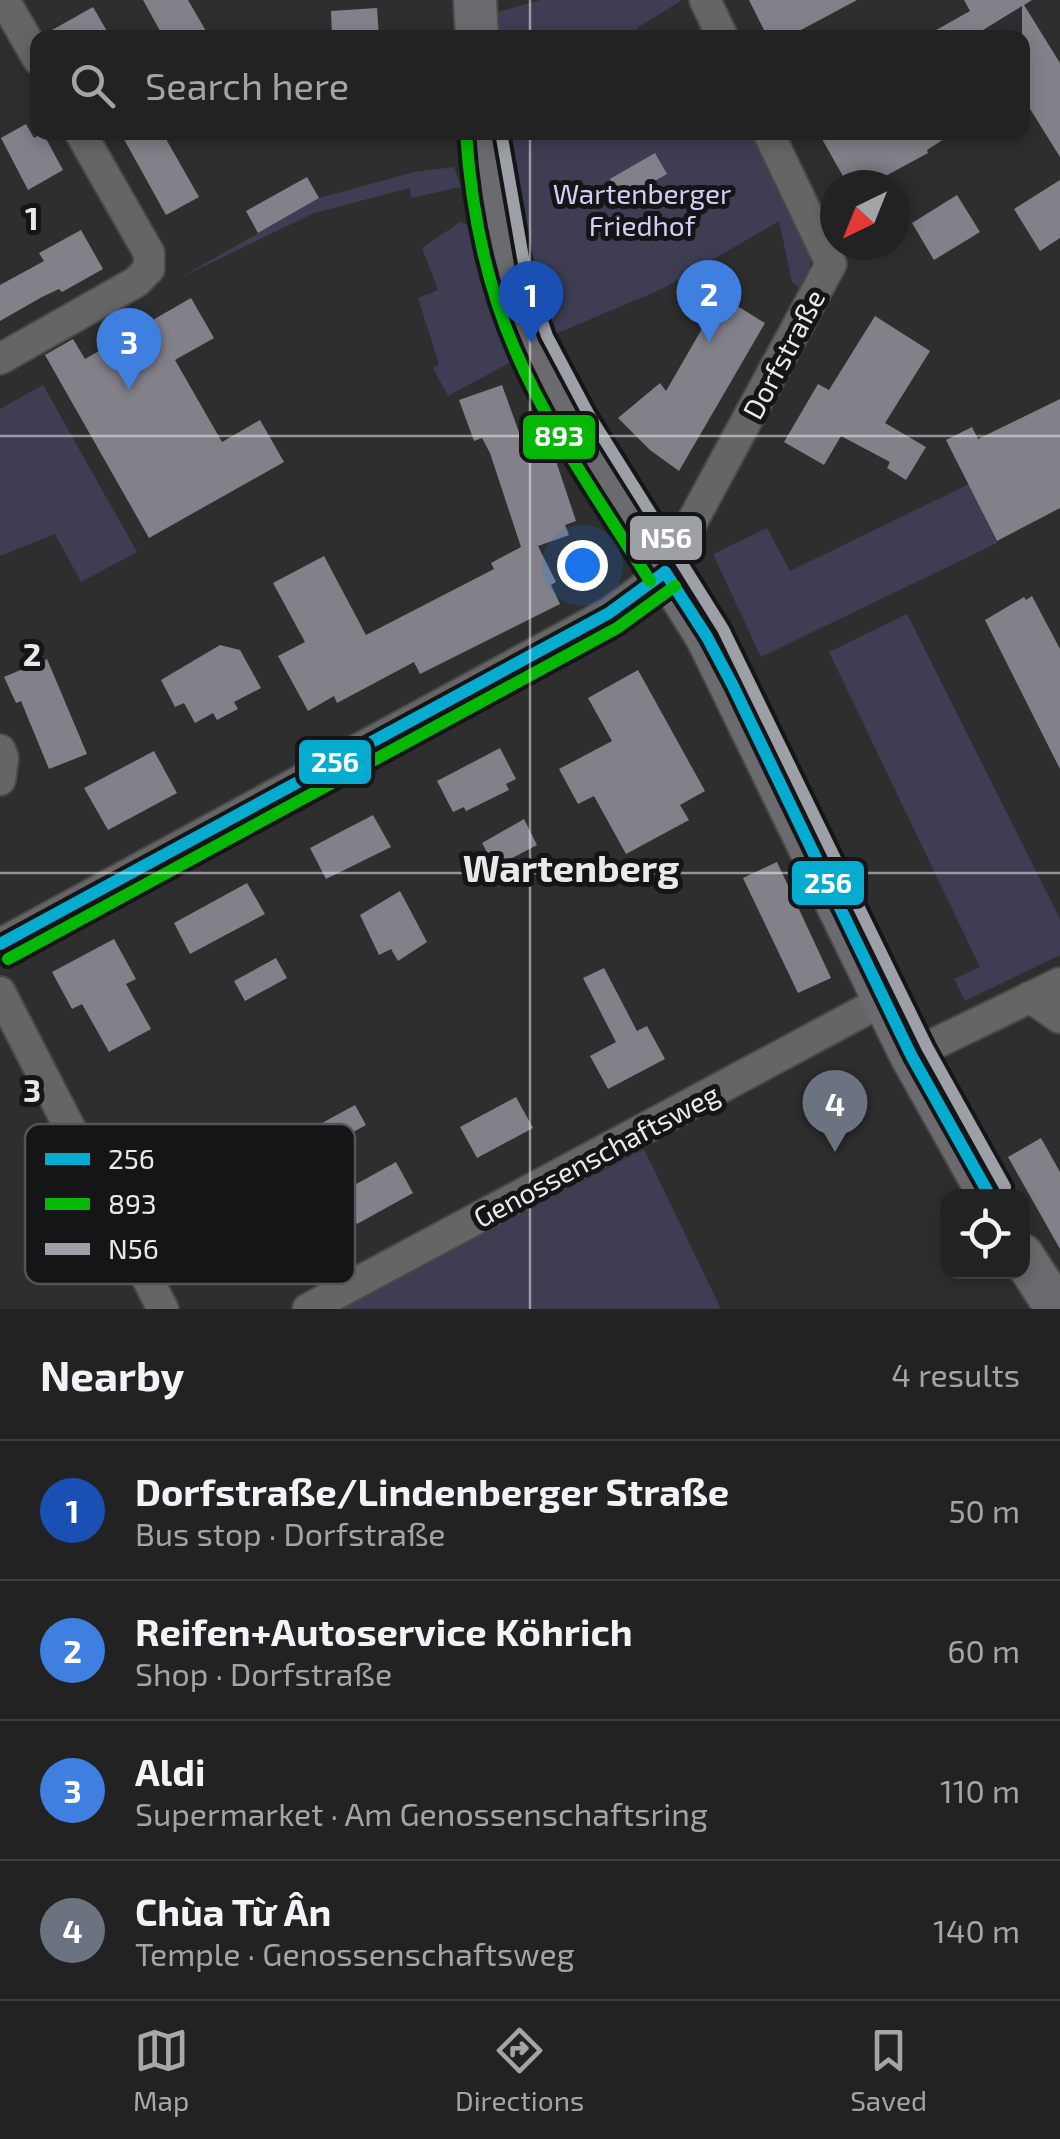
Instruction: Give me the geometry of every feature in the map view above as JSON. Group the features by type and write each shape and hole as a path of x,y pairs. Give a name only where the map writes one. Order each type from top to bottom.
{"main road":[{"path":"475,0 477,30"},
{"path":"484,140 509,279 531,343 574,424 707,637 911,1054 986,1189"},
{"path":"1030,1267 1057,1309"}],"street":[{"path":"4,0 30,45"},
{"path":"705,0 719,30"},
{"path":"0,359 136,282 149,269 149,252 85,140"},
{"name":"Dorfstraße","path":"665,572 831,264 772,140"},
{"path":"0,944 614,611 665,572"},
{"path":"0,750 0,780"},
{"path":"911,1054 1060,983"},
{"path":"0,992 68,1124"},
{"path":"1030,997 1060,1018"},
{"name":"Genossenschaftsweg","path":"355,1284 884,1000"},
{"path":"150,1284 163,1309"},
{"name":"Genossenschaftsweg","path":"308,1309 355,1284"}],"green space":[{"path":"540,0 682,0 638,30 489,30 488,15"},
{"name":"Wartenberger Friedhof","path":"496,140 757,140 810,252 810,276 801,289 792,282 779,221 662,289 553,335 547,315 533,313"},
{"path":"454,167 461,187 411,198 410,188 314,213 180,278 319,198 414,172"},
{"path":"460,222 469,225 481,276 511,362 448,396 433,368 439,364 418,298 438,290 422,248"},
{"path":"43,385 137,552 81,582 55,534 0,556 0,409"},
{"path":"969,484 997,543 761,657 713,554 767,528 790,571"},
{"path":"907,614 1060,919 1060,955 965,1001 954,979 980,967 829,652"},
{"path":"644,1149 721,1309 342,1309"}],"building":[{"path":"143,0 188,0 205,30 160,30"},
{"path":"749,0 857,0 801,30 764,30"},
{"path":"964,0 1032,0 1024,5 1060,63 1060,157 1030,109 1030,30 1022,30 1022,6 983,30 936,30 970,11"},
{"path":"93,7 106,30 52,30"},
{"path":"377,8 378,30 332,30 331,11"},
{"path":"26,124 30,140 47,140 63,170 28,190 1,138"},
{"path":"124,140 167,140 199,197 166,215"},
{"path":"823,140 943,140 897,170 840,170"},
{"path":"655,153 667,174 621,200 610,179"},
{"path":"307,177 319,198 258,233 246,211"},
{"path":"1060,180 1060,238 1040,251 1014,209"},
{"path":"957,195 980,232 934,260 912,223"},
{"path":"81,230 103,269 0,321 0,285 44,261 39,253"},
{"path":"721,296 765,323 679,471 650,450 618,418 660,383 666,391"},
{"path":"191,298 214,338 175,360 222,442 260,420 284,462 149,538 45,355 73,339 85,359"},
{"path":"875,316 930,351 885,423 926,447 906,480 887,468 890,462 841,436 824,465 784,442 818,384 829,390"},
{"path":"502,385 530,463 554,455 576,521 565,525 569,535 538,546 556,582 551,585 560,604 420,674 414,662 337,703 334,696 308,711 278,656 305,642 273,583 324,556 366,635 494,569 491,563 521,547 490,453 482,438 474,441 459,400"},
{"path":"1060,399 1060,508 997,541 946,440 972,427 978,439"},
{"path":"1032,596 1060,649 1060,769 985,620"},
{"path":"220,645 240,650 261,688 234,702 238,709 217,720 213,713 195,723 184,703 175,707 161,680"},
{"path":"47,659 87,754 49,769 21,701 16,703 4,677"},
{"path":"638,670 705,791 680,805 689,820 626,854 594,796 578,804 559,769 612,741 588,698"},
{"path":"500,748 516,779 506,784 509,790 466,811 464,807 453,812 437,781"},
{"path":"154,751 177,793 108,830 84,788"},
{"path":"373,815 391,847 326,879 310,848"},
{"path":"524,819 537,845 495,867 482,843"},
{"path":"777,862 831,978 798,993 743,878"},
{"path":"247,883 265,914 190,954 174,923"},
{"path":"400,891 427,942 398,961 391,949 379,955 360,915"},
{"path":"114,939 136,979 126,984 151,1029 109,1052 82,1004 72,1009 52,972"},
{"path":"276,958 287,978 245,1001 234,981"},
{"path":"604,968 637,1031 647,1026 665,1059 608,1089 590,1056 616,1042 583,978"},
{"path":"516,1097 533,1128 477,1158 460,1127"},
{"path":"355,1105 366,1125 355,1131 355,1124 320,1124"},
{"path":"1041,1138 1060,1172 1060,1249 1030,1196 1030,1189 1026,1189 1008,1157"},
{"path":"396,1162 413,1193 357,1224 355,1185"}],"transit line":[{"name":"893","path":"467,140 481,243 495,297 515,350 561,439 650,581"},
{"name":"N56","path":"502,140 526,275 547,336 589,415 723,629 927,1047 1005,1187"},
{"name":"256","path":"665,572 732,684 911,1055 986,1189"},
{"name":"256","path":"0,944 609,613 665,572"},
{"name":"893","path":"8,959 617,628 675,586"}],"place":[{"name":"Reifen+Autoservice Köhrich","path":"709,342"},
{"name":"Dorfstraße/Lindenberger Straße","path":"531,343"},
{"name":"Aldi","path":"129,390"},
{"name":"Chùa Từ Ân","path":"835,1152"}],"district":[{"name":"Wartenberg","path":"571,867"}]}
